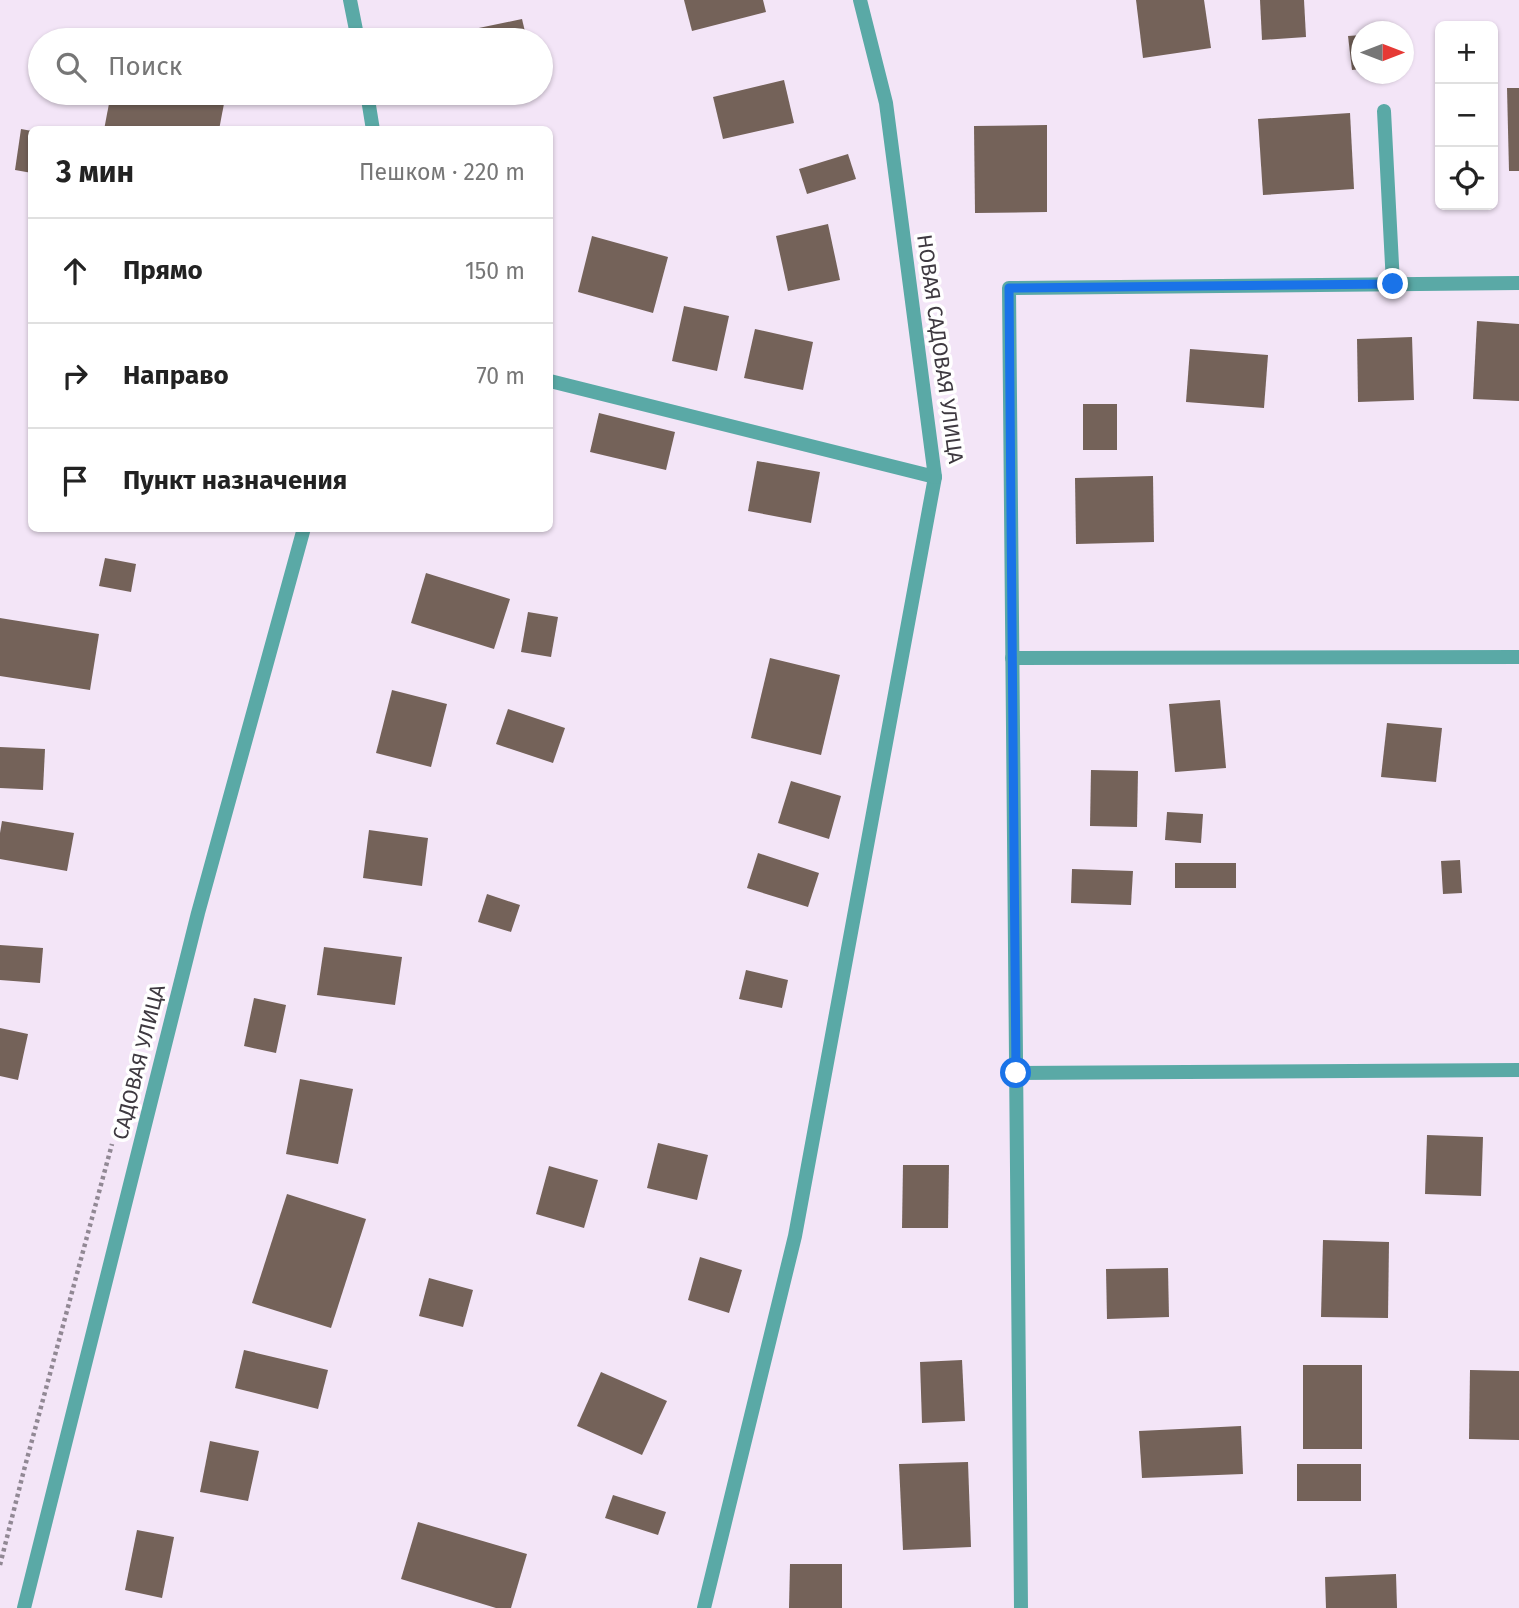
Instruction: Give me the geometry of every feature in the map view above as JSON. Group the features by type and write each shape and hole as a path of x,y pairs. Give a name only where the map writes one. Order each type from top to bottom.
{"street":[{"path":"350,0 356,28"},
{"name":"НОВАЯ САДОВАЯ УЛИЦА","path":"553,382 935,477 886,103 860,0"},
{"path":"369,105 372,126"},
{"path":"1384,111 1393,284"},
{"path":"1021,1608 1009,288 1519,282"},
{"path":"704,1608 795,1236 935,477"},
{"name":"САДОВАЯ УЛИЦА","path":"24,1608 195,926 302,532"},
{"path":"1012,658 1519,657"},
{"path":"1016,1073 1519,1070"}],"building":[{"path":"684,0 763,0 766,12 692,31"},
{"path":"1136,0 1204,0 1211,48 1143,58"},
{"path":"1260,0 1304,0 1306,37 1262,40"},
{"path":"522,19 524,28 479,28"},
{"path":"1348,36 1351,36 1351,62"},
{"path":"784,80 794,123 723,139 713,97"},
{"path":"1507,88 1519,88 1519,171 1509,171"},
{"path":"109,105 224,105 220,126 105,126"},
{"path":"1350,113 1354,189 1263,195 1258,119"},
{"path":"1047,125 1047,212 975,213 974,126"},
{"path":"21,129 28,130 28,172 15,170"},
{"path":"848,154 856,179 807,194 799,169"},
{"path":"828,224 840,280 788,291 776,236"},
{"path":"592,236 668,257 653,313 578,292"},
{"path":"684,306 729,316 717,371 672,361"},
{"path":"1477,321 1519,324 1519,401 1473,399"},
{"path":"755,329 813,342 803,390 744,378"},
{"path":"1412,337 1414,400 1358,402 1357,339"},
{"path":"1190,349 1268,355 1264,408 1186,402"},
{"path":"1083,404 1117,404 1117,450 1083,450"},
{"path":"599,413 675,432 666,470 590,452"},
{"path":"757,461 820,472 811,523 748,511"},
{"path":"1153,476 1154,542 1076,544 1075,478"},
{"path":"105,558 136,564 131,592 99,586"},
{"path":"426,573 510,599 494,649 411,623"},
{"path":"528,612 558,617 551,657 521,652"},
{"path":"0,618 99,634 90,690 0,676"},
{"path":"770,658 840,675 821,755 751,738"},
{"path":"392,690 447,704 431,767 376,753"},
{"path":"1220,700 1226,768 1175,772 1169,704"},
{"path":"508,709 565,728 553,763 496,744"},
{"path":"1387,723 1442,728 1436,782 1381,777"},
{"path":"0,747 45,749 43,790 0,788"},
{"path":"1091,770 1138,771 1137,827 1090,826"},
{"path":"791,781 841,796 829,839 778,823"},
{"path":"1167,812 1203,814 1201,843 1165,840"},
{"path":"2,821 74,833 67,871 0,859"},
{"path":"369,830 428,838 422,886 363,878"},
{"path":"758,853 819,873 808,907 747,888"},
{"path":"1460,860 1462,893 1443,894 1441,861"},
{"path":"1175,863 1236,863 1236,888 1175,888"},
{"path":"1072,869 1133,871 1131,905 1071,903"},
{"path":"487,894 520,905 511,932 478,922"},
{"path":"0,945 43,948 40,983 0,980"},
{"path":"324,947 402,957 395,1005 317,995"},
{"path":"746,970 788,980 782,1008 739,999"},
{"path":"254,998 286,1005 276,1053 244,1046"},
{"path":"0,1028 28,1034 18,1080 0,1076"},
{"path":"300,1079 353,1089 338,1164 286,1154"},
{"path":"1427,1135 1483,1137 1481,1196 1425,1194"},
{"path":"658,1143 708,1155 697,1200 647,1188"},
{"path":"903,1165 949,1165 948,1228 902,1228"},
{"path":"549,1166 598,1180 584,1228 536,1214"},
{"path":"287,1194 366,1219 331,1328 252,1303"},
{"path":"1323,1240 1389,1242 1388,1318 1321,1317"},
{"path":"700,1257 742,1270 729,1313 688,1300"},
{"path":"1168,1268 1169,1317 1107,1319 1106,1269"},
{"path":"429,1278 473,1290 463,1327 419,1316"},
{"path":"244,1350 328,1370 318,1409 235,1388"},
{"path":"962,1360 965,1421 922,1423 920,1362"},
{"path":"1303,1365 1362,1365 1362,1449 1303,1449"},
{"path":"1470,1370 1519,1371 1519,1440 1469,1439"},
{"path":"601,1372 667,1401 642,1455 577,1426"},
{"path":"1241,1426 1243,1474 1142,1478 1139,1431"},
{"path":"210,1441 259,1451 248,1501 200,1492"},
{"path":"968,1462 971,1547 903,1550 899,1464"},
{"path":"1297,1464 1361,1464 1361,1501 1297,1501"},
{"path":"613,1495 666,1512 658,1535 605,1518"},
{"path":"418,1522 527,1554 511,1608 496,1608 401,1579"},
{"path":"137,1530 174,1537 162,1598 125,1590"},
{"path":"790,1564 842,1564 842,1608 789,1608"},
{"path":"1396,1574 1397,1608 1326,1608 1325,1577"}],"route":[{"path":"1016,1073 1009,288 1393,284"}]}
